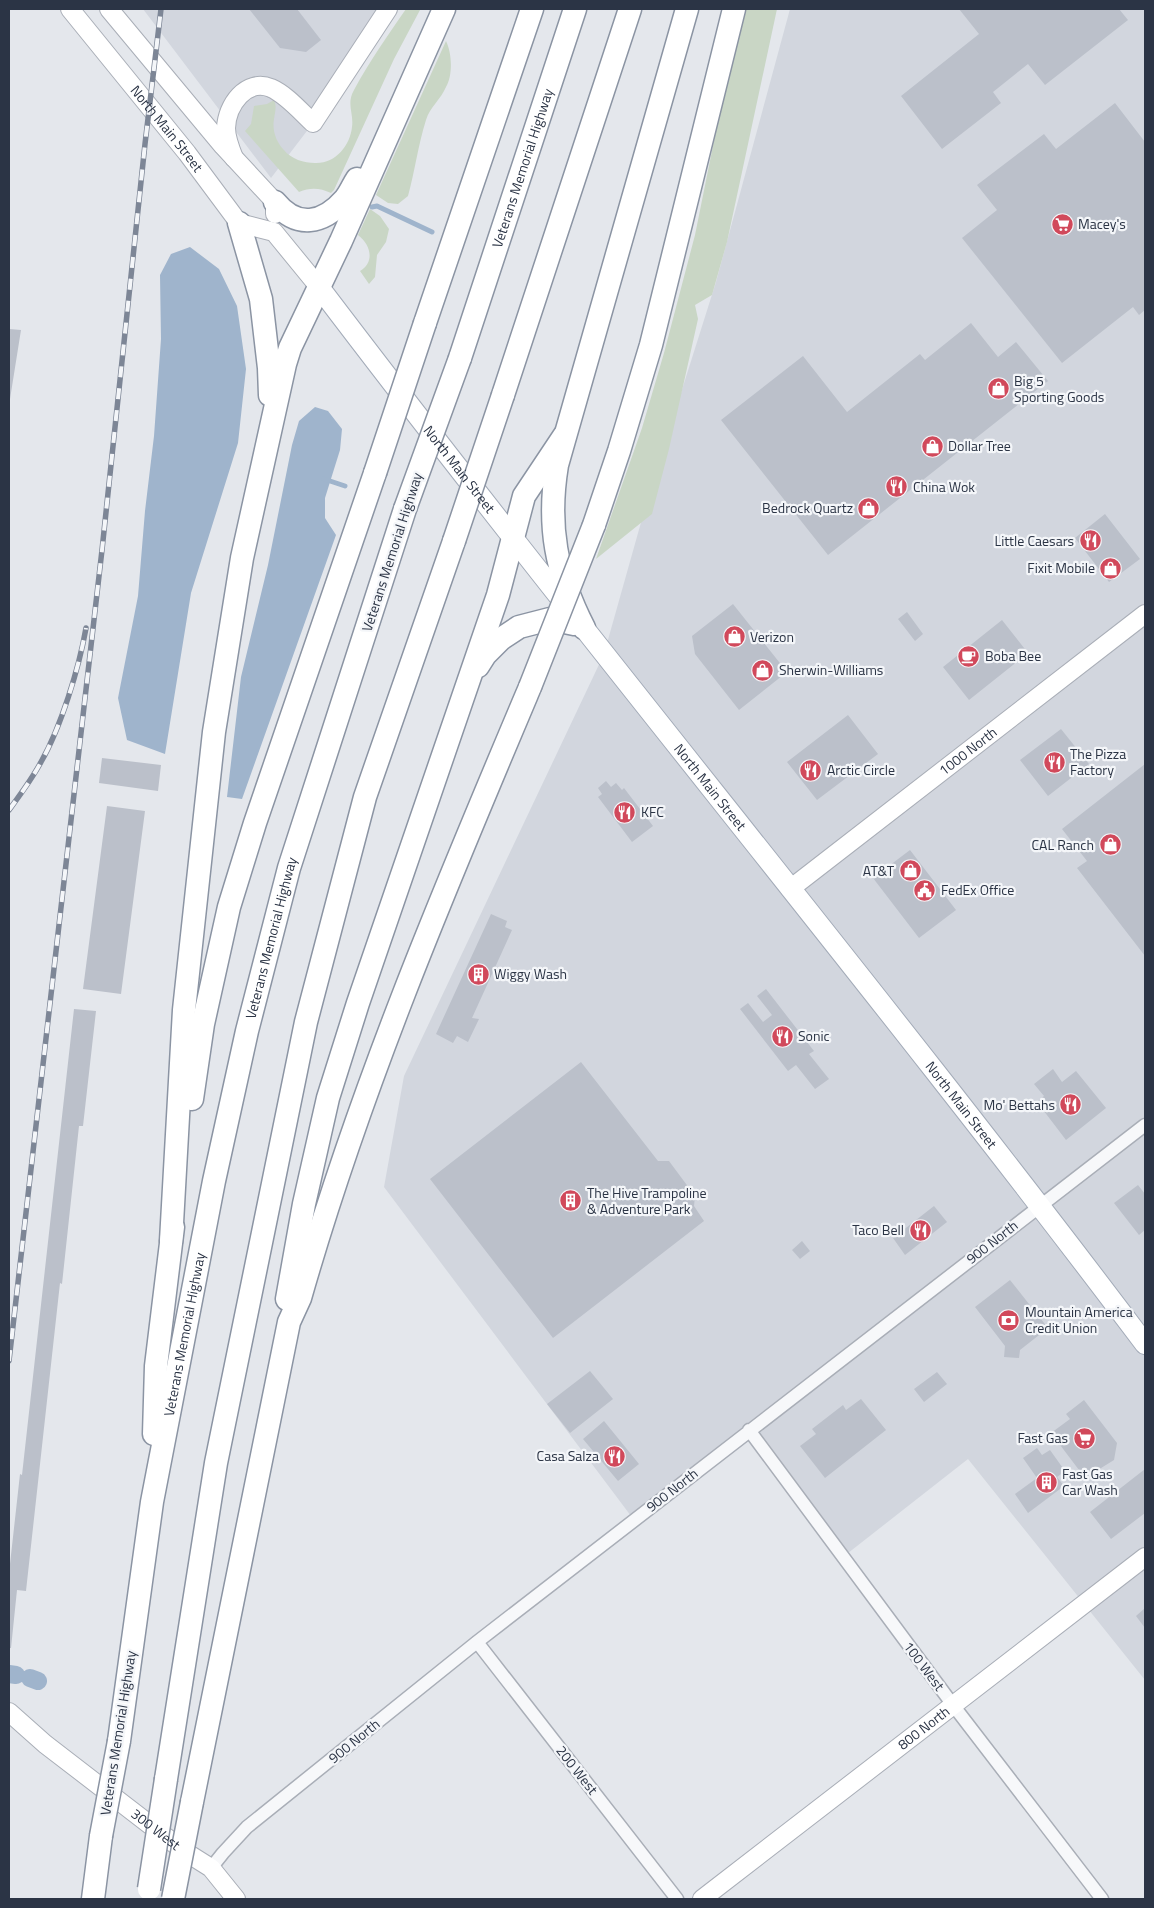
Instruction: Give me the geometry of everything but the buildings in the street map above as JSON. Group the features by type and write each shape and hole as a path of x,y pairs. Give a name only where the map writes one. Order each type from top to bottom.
{"highway":[{"path":"171,1241 184,1010 214,732 242,558 270,431 290,348 444,9"},
{"path":"152,1502 156,1366 171,1241 203,1024 230,907 268,786 532,9"},
{"name":"Veterans Memorial Highway","path":"93,1899 101,1836 119,1740 152,1502 214,1181 250,1021 289,868 405,509 460,358 575,9"},
{"path":"148,1894 216,1462 306,1022 365,797 504,395 630,9"},
{"path":"584,628 573,608 562,574 552,523 554,488 564,436 687,9"},
{"path":"173,1899 289,1322 300,1298 356,1120 399,1003 530,687 594,525 651,345 734,9"},
{"path":"275,202 284,213 295,219 306,221 331,211 345,199 390,127"},
{"path":"240,223 261,298 269,368 270,431"},
{"path":"289,1322 286,1305 295,1253 328,1098 390,906 498,595 524,496 564,436"},
{"path":"467,683 485,655 501,639 519,627 550,619 573,623 584,628"}],"main road":[{"name":"North Main Street","path":"319,287 513,538 1145,1344"}],"street":[{"name":"North Main Street","path":"70,9 187,153 240,223"},
{"path":"109,9 234,158 275,202 274,232 240,223"},
{"path":"234,158 227,135 228,115 234,100 247,90 263,86 272,89 314,123 388,9"},
{"name":"North Main Street","path":"274,232 319,287"},
{"name":"1000 North","path":"790,889 1145,614"},
{"name":"900 North","path":"211,1868 247,1827 477,1642 1145,1125"},
{"name":"100 West","path":"749,1430 953,1705 1102,1899"},
{"name":"800 North","path":"702,1899 1145,1557"},
{"name":"200 West","path":"477,1642 677,1899"},
{"name":"300 West","path":"9,1712 45,1744 184,1851 211,1868 236,1899"}],"shaded area":[{"path":"143,9 378,9 313,123 271,178"},
{"path":"790,9 1145,9 1145,1680 968,1459 843,1557 749,1430 634,1520 384,1187 404,1076 604,654 649,494 716,282"}],"green space":[{"path":"406,9 420,10 394,59 334,190 331,193 315,189 299,192 245,131 251,124 254,106 267,104 274,100 276,107 275,136 281,147 290,156 302,161 315,163 322,163 335,157 345,147 351,134 350,104 354,90 372,59"},
{"path":"746,9 777,9 727,242 712,295 695,305 698,319 669,449 652,514 596,559 642,428 664,353 695,235 717,126"},
{"path":"446,41 450,58 450,76 444,91 426,120 408,196 398,204 388,203 376,195"},
{"path":"370,209 380,216 389,229 386,242 377,255 375,277 369,284 360,271 368,263 370,253 366,244 358,235"}],"water":[{"path":"190,247 219,269 237,306 246,369 238,443 191,593 165,754 127,740 118,698 138,596 154,436 161,339 160,275 171,254"},
{"path":"315,407 328,411 342,429 340,450 325,498 325,518 336,535 242,799 227,797 241,677 268,565 292,445 299,421"}],"waterway":[{"path":"372,207 377,206 432,232"},
{"path":"324,479 345,486"},
{"path":"9,1674 16,1675"},
{"path":"30,1678 38,1681"}],"railway":[{"path":"9,1361 102,550 161,9"},
{"path":"9,810 26,787 55,732 74,679 86,628"}],"place":[{"name":"Macey's","path":"1062,224"},
{"name":"Big 5 Sporting Goods","path":"998,389"},
{"name":"Dollar Tree","path":"932,446"},
{"name":"China Wok","path":"897,487"},
{"name":"Bedrock Quartz","path":"869,508"},
{"name":"Little Caesars","path":"1090,541"},
{"name":"Fixit Mobile","path":"1111,568"},
{"name":"Verizon","path":"734,637"},
{"name":"Boba Bee","path":"969,656"},
{"name":"Sherwin-Williams","path":"763,670"},
{"name":"The Pizza Factory","path":"1054,762"},
{"name":"Arctic Circle","path":"811,770"},
{"name":"KFC","path":"625,812"},
{"name":"CAL Ranch","path":"1110,845"},
{"name":"AT&T","path":"910,871"},
{"name":"FedEx Office","path":"925,890"},
{"name":"Wiggy Wash","path":"478,974"},
{"name":"Sonic","path":"782,1036"},
{"name":"Mo' Bettahs","path":"1071,1105"},
{"name":"The Hive Trampoline & Adventure Park","path":"571,1201"},
{"name":"Taco Bell","path":"920,1230"},
{"name":"Mountain America Credit Union","path":"1009,1320"},
{"name":"Fast Gas","path":"1084,1438"},
{"name":"Casa Salza","path":"615,1456"},
{"name":"Fast Gas Car Wash","path":"1046,1482"}]}
